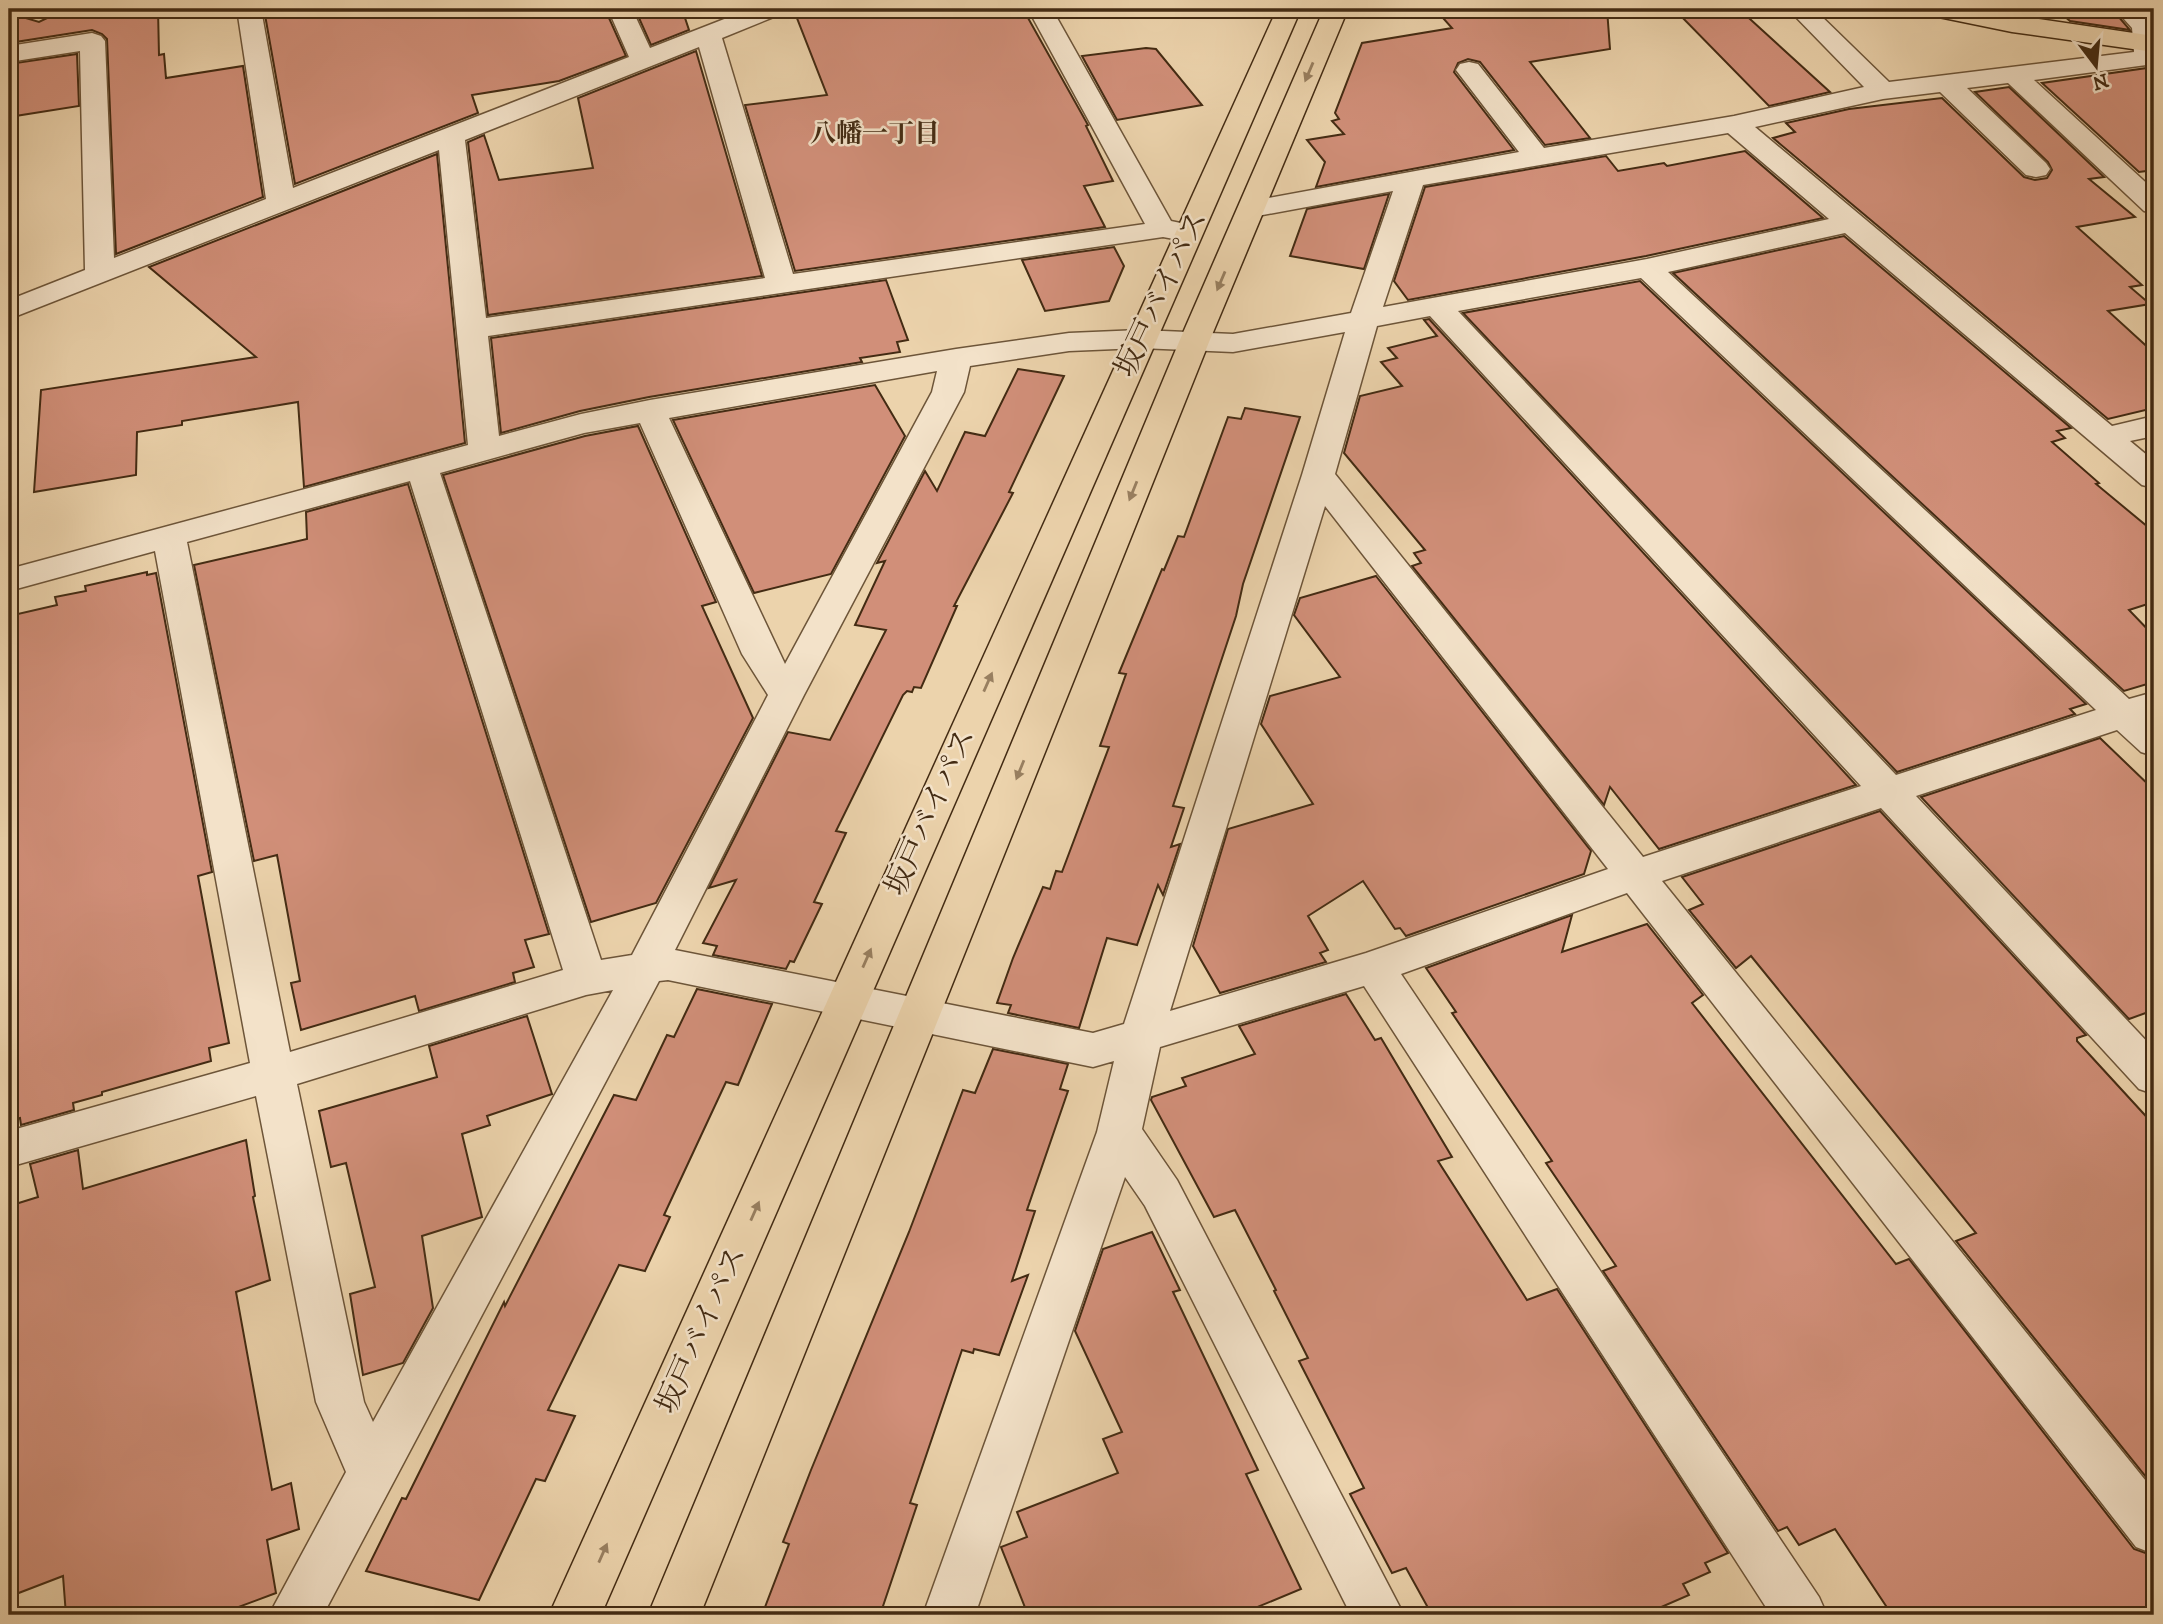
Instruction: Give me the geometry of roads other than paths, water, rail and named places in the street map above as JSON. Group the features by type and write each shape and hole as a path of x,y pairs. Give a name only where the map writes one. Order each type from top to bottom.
{"main road":[{"name":"坂戸バイパス","path":"575,1615 1140,339 1176,230 1289,9"},
{"name":"坂戸バイパス","path":"674,1615 1194,342 1336,9"},
{"path":"1933,9 2151,52"}],"street":[{"path":"249,9 281,202"},
{"path":"620,9 643,60"},
{"path":"9,310 643,60 712,24 772,9"},
{"path":"471,329 1176,230 1040,9"},
{"path":"1800,9 1883,91"},
{"path":"1252,209 1734,124 1883,91 2015,76 2151,52 2140,19 2127,9"},
{"path":"712,24 782,285"},
{"path":"9,54 92,41 100,273"},
{"path":"1469,70 1537,158"},
{"path":"2015,76 2154,205"},
{"path":"1947,84 2036,169"},
{"path":"1734,124 2154,478"},
{"path":"451,135 485,452"},
{"path":"956,1609 1119,1132 1141,1035 1318,475 1364,318 1411,180"},
{"path":"9,580 582,424 956,358 1069,342 1140,339 1233,343 1647,268 1850,223"},
{"path":"1647,268 2139,709 2154,743"},
{"path":"1437,306 2154,1077"},
{"path":"295,1615 646,967 786,695 948,392 956,358"},
{"path":"650,411 760,654 786,695"},
{"path":"2104,437 2154,426"},
{"path":"422,468 586,979"},
{"path":"1318,475 2154,1530"},
{"path":"169,537 273,1074 340,1402 371,1472"},
{"path":"9,1149 273,1074 586,979 668,964 1093,1050 1374,967 1635,875 2139,709"},
{"path":"1374,967 1801,1615"},
{"path":"1119,1132 1161,1193 1378,1615"}],"district":[{"name":"八幡一丁目","path":"875,134"}]}
